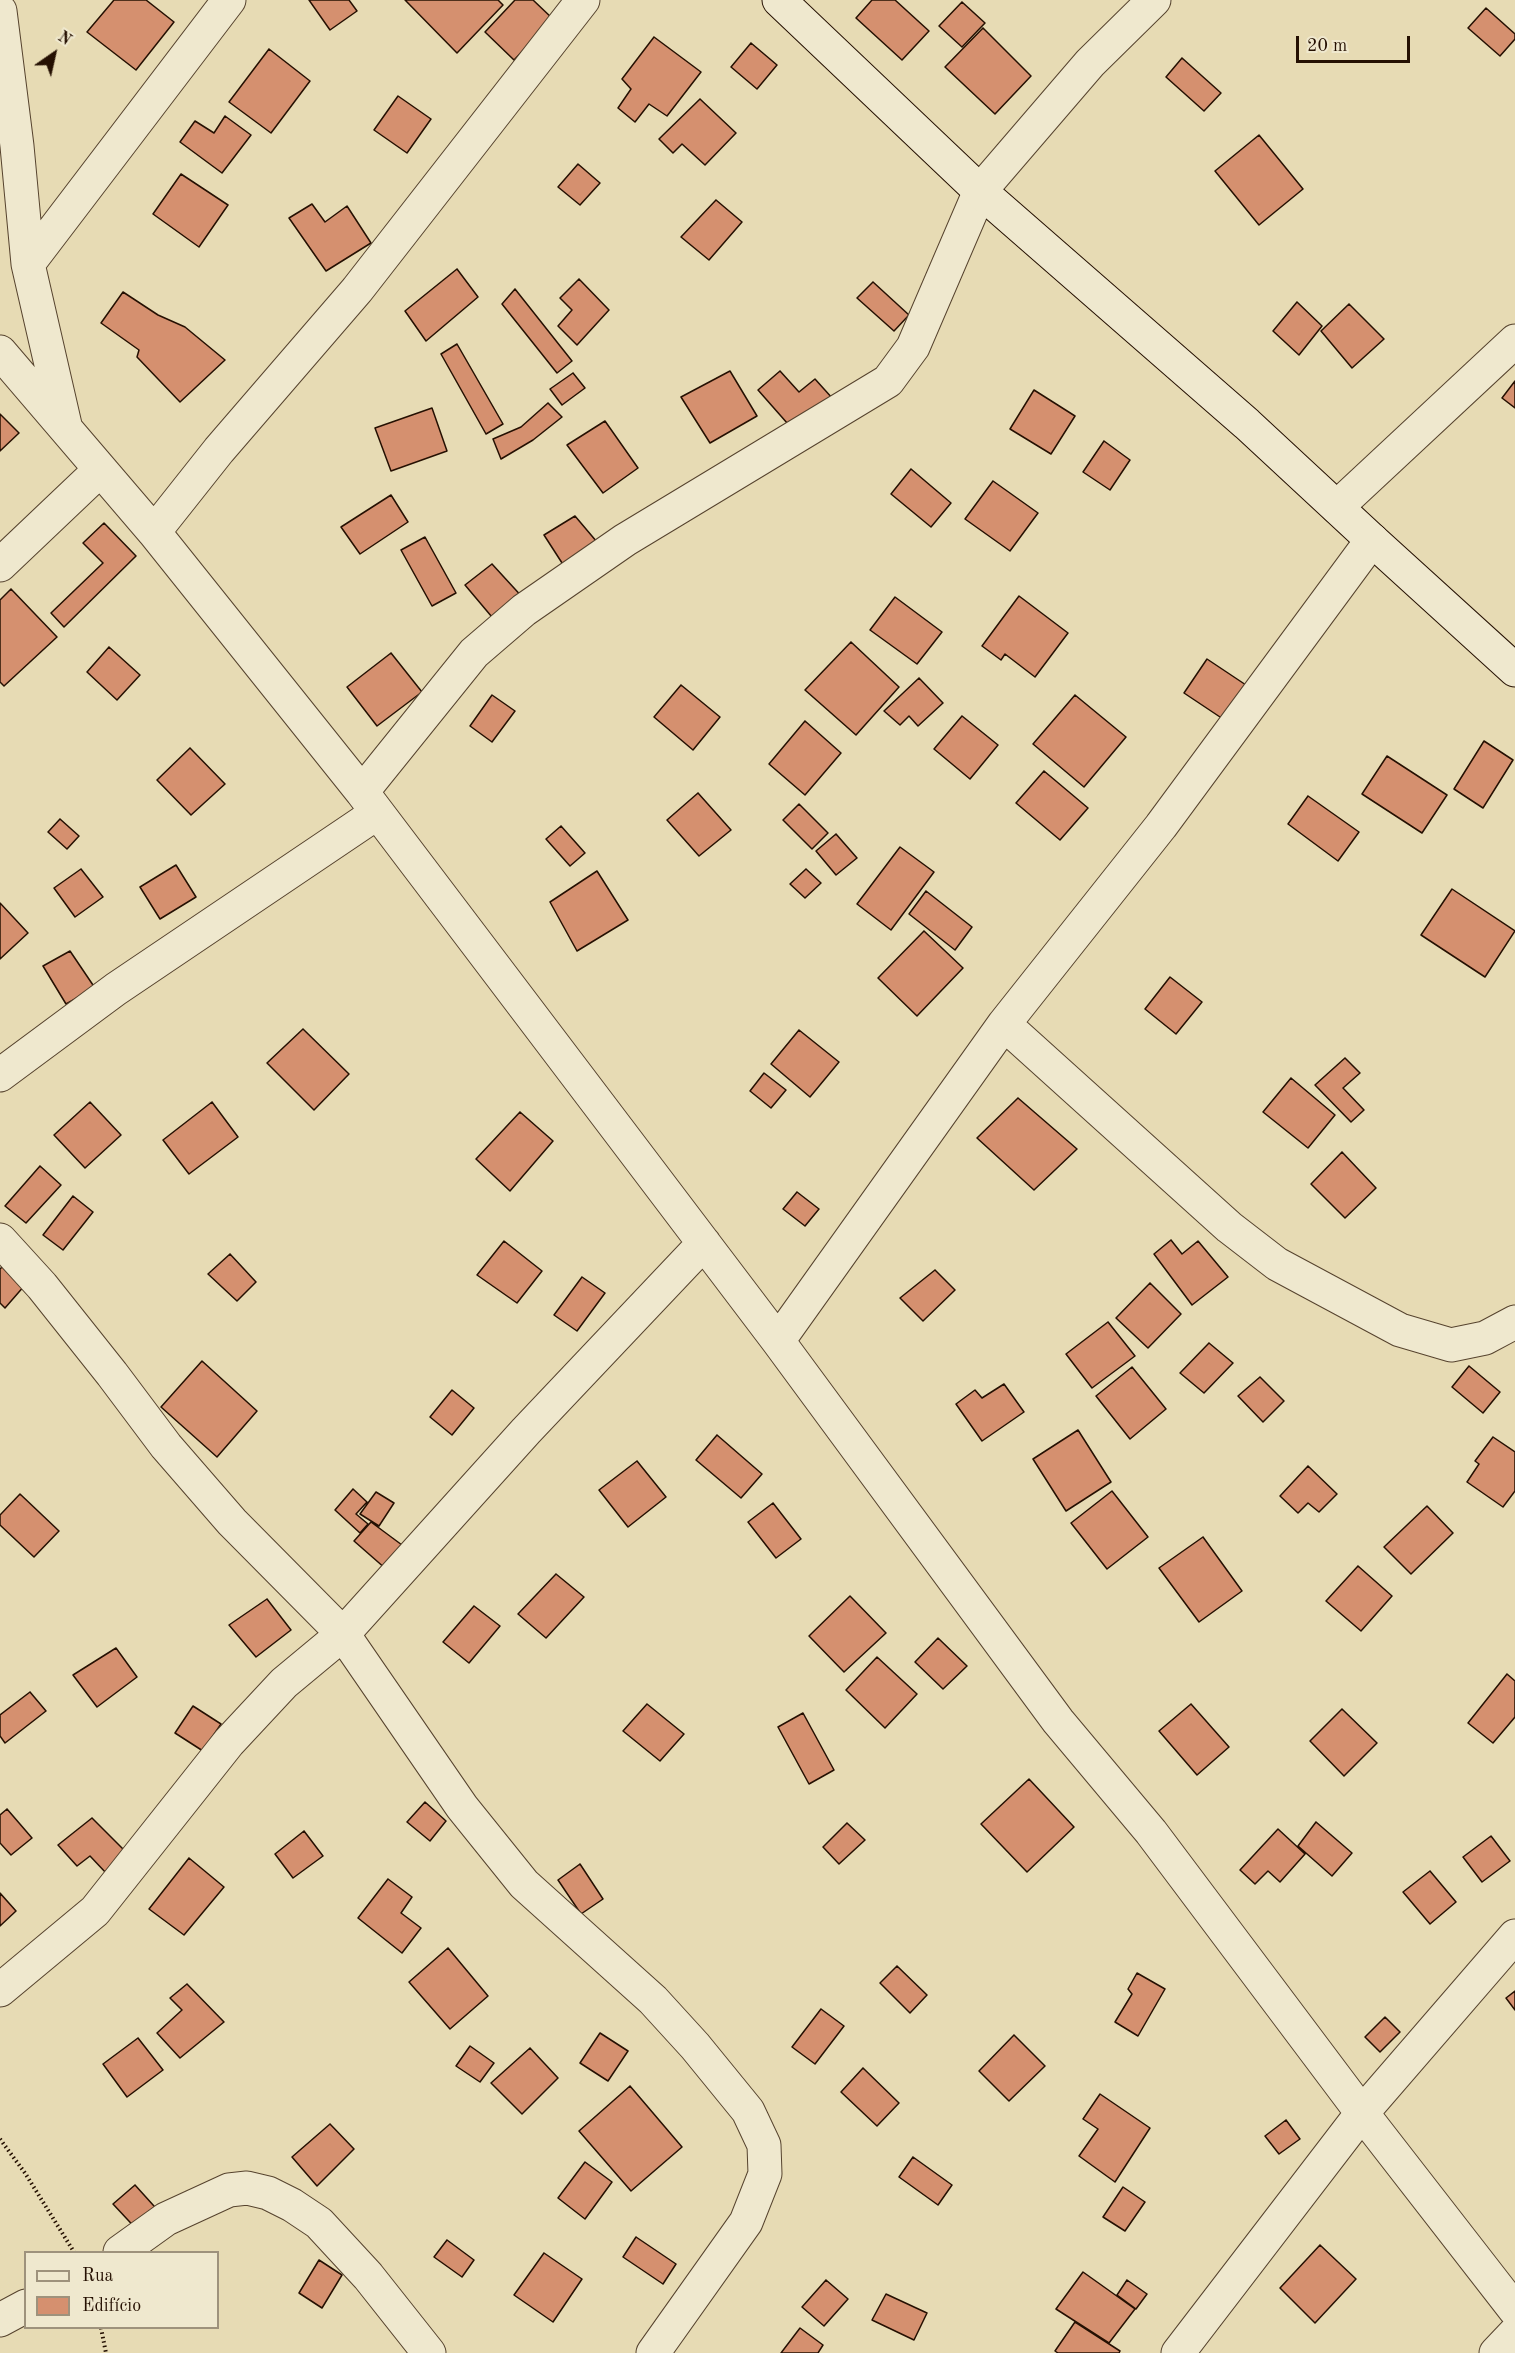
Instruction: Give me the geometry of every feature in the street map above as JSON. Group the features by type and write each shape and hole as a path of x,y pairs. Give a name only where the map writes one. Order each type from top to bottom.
{"street":[{"path":"28,264 229,0"},
{"path":"154,532 219,450 357,290 583,0"},
{"path":"779,0 980,191 1247,424 1515,670"},
{"path":"0,1074 370,803 474,653 524,610 625,540 888,381 913,347 980,191 1090,63 1154,0"},
{"path":"0,11 17,146 28,264 67,432"},
{"path":"1337,507 1515,341"},
{"path":"0,352 154,532 370,803 778,1341 1058,1721 1151,1832 1362,2113 1515,2310"},
{"path":"0,565 100,470"},
{"path":"778,1341 1004,1024 1161,826 1372,540"},
{"path":"1004,1024 1229,1227 1277,1264 1400,1330 1451,1345 1485,1338 1515,1322"},
{"path":"0,1240 42,1286 166,1446 217,1505 343,1634 494,1850 524,1884 653,2000 695,2046 748,2111 764,2145 765,2174 746,2222 653,2353"},
{"path":"0,1990 95,1911 229,1743 284,1683 343,1634 526,1431 704,1243"},
{"path":"1178,2353 1362,2113 1515,1936"},
{"path":"123,2251 166,2219 229,2190 247,2188 268,2193 292,2205 319,2223 368,2276 429,2353"},
{"path":"0,2320 24,2307"},
{"path":"1496,2353 1515,2332"}],"path":[{"path":"0,2139 25,2173 73,2251"},
{"path":"101,2329 106,2353"}],"building":[{"path":"114,0 146,0 174,22 136,70 87,32"},
{"path":"309,0 349,0 357,11 330,30"},
{"path":"405,0 498,0 503,5 457,53"},
{"path":"515,0 533,0 553,19 514,60 485,32"},
{"path":"872,0 895,0 929,31 902,60 856,18"},
{"path":"962,2 985,23 962,47 939,26"},
{"path":"1486,8 1515,34 1515,39 1500,56 1468,28"},
{"path":"983,28 1031,76 995,114 945,67"},
{"path":"654,37 701,72 667,116 649,104 635,122 618,108 631,89 622,79"},
{"path":"751,43 777,65 757,89 731,67"},
{"path":"269,49 310,81 271,133 229,102"},
{"path":"1182,58 1221,93 1204,111 1166,77"},
{"path":"398,96 431,119 407,153 374,130"},
{"path":"700,99 736,133 705,165 682,144 673,153 659,139"},
{"path":"225,116 251,135 222,173 180,142 195,121 214,133"},
{"path":"1259,135 1303,189 1259,225 1215,171"},
{"path":"578,164 600,183 580,205 558,187"},
{"path":"181,174 228,205 199,247 153,214"},
{"path":"716,200 742,222 709,260 681,237"},
{"path":"312,204 325,222 347,206 371,243 326,271 289,218"},
{"path":"457,269 478,297 426,341 405,311"},
{"path":"579,279 609,310 577,345 558,326 572,310 560,298"},
{"path":"873,282 909,315 894,331 857,298"},
{"path":"515,289 572,361 557,373 502,304"},
{"path":"123,292 158,315 185,327 225,360 180,402 137,357 139,350 101,323"},
{"path":"1297,302 1322,326 1299,355 1273,331"},
{"path":"1349,304 1384,339 1352,368 1321,331"},
{"path":"457,344 503,424 486,434 441,354"},
{"path":"730,371 757,416 710,443 681,397"},
{"path":"780,371 799,392 815,379 833,399 795,432 758,390"},
{"path":"573,373 585,388 562,405 550,389"},
{"path":"1515,381 1515,408 1502,398"},
{"path":"1034,390 1075,416 1051,454 1010,429"},
{"path":"548,403 562,417 533,440 501,459 493,439 521,427"},
{"path":"432,408 447,451 391,471 375,428"},
{"path":"0,414 19,433 0,451"},
{"path":"605,421 638,468 603,493 567,445"},
{"path":"1104,441 1130,460 1110,490 1083,472"},
{"path":"911,469 951,503 931,527 891,494"},
{"path":"993,481 1038,513 1010,551 965,519"},
{"path":"391,495 408,522 360,554 341,527"},
{"path":"575,516 597,542 564,566 544,535"},
{"path":"104,523 136,556 64,627 51,613 103,563 83,543"},
{"path":"425,537 456,593 432,606 401,550"},
{"path":"492,564 525,600 497,623 465,585"},
{"path":"11,589 57,637 4,686 0,682 0,600"},
{"path":"1019,596 1068,633 1035,677 1005,654 1001,660 982,646"},
{"path":"895,597 942,632 917,664 870,630"},
{"path":"851,642 899,687 856,735 805,690"},
{"path":"109,647 140,675 117,700 87,672"},
{"path":"391,653 422,692 377,726 347,687"},
{"path":"1207,659 1252,689 1229,723 1184,693"},
{"path":"919,678 943,703 918,726 909,716 900,725 884,711"},
{"path":"681,685 720,717 693,750 654,717"},
{"path":"492,695 515,711 492,742 470,726"},
{"path":"1075,695 1126,737 1084,787 1033,744"},
{"path":"962,716 998,745 970,779 934,749"},
{"path":"805,721 841,753 805,795 769,764"},
{"path":"1484,741 1513,760 1483,808 1454,789"},
{"path":"190,748 225,784 191,815 157,780"},
{"path":"1387,756 1447,795 1422,833 1362,794"},
{"path":"1044,771 1088,808 1060,840 1016,803"},
{"path":"698,793 731,830 699,856 667,820"},
{"path":"1308,796 1359,832 1338,861 1288,824"},
{"path":"799,804 828,833 812,849 783,820"},
{"path":"60,819 79,836 67,849 48,832"},
{"path":"561,826 585,853 570,866 546,839"},
{"path":"836,834 857,858 836,875 816,851"},
{"path":"900,847 934,872 891,930 857,904"},
{"path":"176,865 196,897 160,919 140,887"},
{"path":"81,869 103,897 75,917 54,888"},
{"path":"806,869 821,883 805,898 790,884"},
{"path":"597,871 628,920 577,951 550,902"},
{"path":"1452,889 1515,931 1485,977 1421,935"},
{"path":"926,891 972,927 955,950 909,914"},
{"path":"0,903 28,933 0,959"},
{"path":"924,931 963,968 917,1016 878,978"},
{"path":"70,951 95,988 66,1004 43,966"},
{"path":"1170,977 1202,1002 1176,1034 1145,1009"},
{"path":"303,1029 349,1074 314,1110 267,1063"},
{"path":"799,1030 839,1062 810,1097 771,1064"},
{"path":"1345,1058 1360,1073 1343,1088 1364,1110 1351,1122 1315,1085"},
{"path":"764,1073 786,1090 771,1108 750,1091"},
{"path":"1291,1078 1335,1115 1308,1148 1263,1112"},
{"path":"1018,1098 1077,1149 1034,1190 977,1138"},
{"path":"90,1102 121,1135 85,1168 54,1135"},
{"path":"212,1102 238,1137 189,1174 163,1140"},
{"path":"520,1112 553,1141 510,1191 476,1159"},
{"path":"1342,1152 1376,1188 1345,1218 1311,1184"},
{"path":"40,1166 61,1185 26,1223 5,1206"},
{"path":"797,1192 819,1209 805,1226 783,1209"},
{"path":"73,1196 93,1212 63,1250 43,1235"},
{"path":"1171,1240 1182,1254 1198,1241 1228,1277 1192,1305 1154,1254"},
{"path":"504,1241 542,1271 517,1303 477,1275"},
{"path":"230,1254 256,1282 237,1301 208,1274"},
{"path":"10,1259 32,1277 5,1308 0,1303 0,1269"},
{"path":"935,1270 955,1290 923,1321 900,1298"},
{"path":"582,1277 605,1293 577,1331 554,1315"},
{"path":"1150,1283 1181,1314 1148,1348 1116,1318"},
{"path":"1108,1322 1135,1356 1092,1388 1066,1354"},
{"path":"1209,1343 1233,1363 1204,1393 1180,1373"},
{"path":"202,1361 257,1411 217,1457 161,1407"},
{"path":"1469,1366 1500,1392 1483,1413 1452,1387"},
{"path":"1132,1367 1166,1409 1130,1439 1096,1396"},
{"path":"1260,1377 1284,1401 1263,1422 1238,1396"},
{"path":"1004,1384 1024,1412 982,1441 956,1404 975,1390 982,1398"},
{"path":"452,1390 474,1408 452,1435 430,1417"},
{"path":"1078,1430 1111,1482 1066,1511 1033,1459"},
{"path":"717,1435 762,1474 741,1498 696,1460"},
{"path":"1493,1437 1515,1452 1515,1491 1503,1507 1467,1482 1479,1464 1475,1461"},
{"path":"637,1461 666,1497 628,1527 599,1490"},
{"path":"1308,1466 1337,1494 1319,1512 1308,1503 1298,1513 1280,1496"},
{"path":"353,1489 367,1502 356,1514 368,1524 360,1533 335,1510"},
{"path":"1112,1491 1148,1537 1107,1569 1071,1523"},
{"path":"376,1492 394,1503 379,1526 360,1514"},
{"path":"20,1494 59,1531 34,1557 0,1525 0,1515"},
{"path":"773,1503 801,1539 776,1558 748,1522"},
{"path":"1427,1506 1453,1533 1411,1574 1384,1547"},
{"path":"371,1522 406,1548 386,1569 354,1541"},
{"path":"1203,1537 1242,1591 1199,1622 1159,1568"},
{"path":"1358,1566 1392,1596 1361,1631 1326,1601"},
{"path":"556,1574 584,1597 546,1638 518,1614"},
{"path":"850,1596 886,1633 844,1672 809,1636"},
{"path":"267,1599 291,1630 256,1657 229,1625"},
{"path":"474,1606 500,1626 469,1663 443,1642"},
{"path":"938,1638 967,1666 943,1689 915,1662"},
{"path":"116,1648 137,1677 97,1707 73,1675"},
{"path":"877,1657 917,1694 885,1728 846,1690"},
{"path":"1507,1674 1515,1681 1515,1717 1493,1743 1468,1723"},
{"path":"30,1692 46,1711 5,1743 0,1736 0,1715"},
{"path":"647,1704 684,1734 660,1761 623,1731"},
{"path":"1191,1704 1229,1747 1197,1775 1159,1731"},
{"path":"193,1706 221,1724 203,1751 175,1733"},
{"path":"1342,1709 1377,1743 1344,1776 1310,1741"},
{"path":"803,1713 834,1770 809,1784 778,1727"},
{"path":"1029,1779 1074,1827 1027,1872 981,1824"},
{"path":"425,1802 446,1821 430,1841 407,1822"},
{"path":"7,1809 32,1838 11,1855 0,1843 0,1815"},
{"path":"92,1818 129,1855 107,1874 90,1856 77,1866 58,1845"},
{"path":"1316,1822 1352,1853 1332,1876 1298,1846"},
{"path":"847,1823 865,1840 839,1864 823,1847"},
{"path":"1278,1829 1305,1854 1280,1882 1268,1871 1255,1884 1240,1870"},
{"path":"304,1831 323,1856 293,1878 275,1854"},
{"path":"1491,1836 1510,1861 1482,1882 1463,1857"},
{"path":"189,1858 224,1887 184,1935 149,1909"},
{"path":"580,1864 603,1899 581,1914 558,1880"},
{"path":"1430,1871 1456,1902 1430,1924 1403,1892"},
{"path":"388,1879 412,1897 401,1913 421,1928 402,1953 358,1918"},
{"path":"0,1893 16,1911 0,1926"},
{"path":"448,1948 488,1996 450,2029 409,1982"},
{"path":"897,1966 927,1995 910,2013 880,1983"},
{"path":"1137,1973 1165,1989 1138,2036 1115,2022 1132,1994 1128,1989"},
{"path":"187,1984 224,2022 180,2058 157,2033 182,2010 170,1998"},
{"path":"1515,1991 1515,2010 1506,1998"},
{"path":"821,2009 844,2026 815,2064 792,2047"},
{"path":"1385,2017 1400,2032 1380,2052 1365,2037"},
{"path":"600,2033 628,2051 608,2081 580,2063"},
{"path":"1014,2035 1045,2066 1009,2101 979,2071"},
{"path":"138,2038 163,2070 127,2097 103,2064"},
{"path":"470,2046 494,2063 480,2082 456,2066"},
{"path":"530,2048 558,2078 522,2114 491,2083"},
{"path":"863,2068 899,2103 877,2126 841,2092"},
{"path":"630,2086 682,2147 631,2191 579,2131"},
{"path":"1100,2094 1150,2128 1115,2182 1079,2156 1098,2129 1083,2119"},
{"path":"1286,2120 1300,2139 1279,2154 1265,2136"},
{"path":"330,2124 354,2149 317,2186 292,2157"},
{"path":"913,2157 952,2185 938,2205 899,2177"},
{"path":"585,2162 612,2182 585,2219 558,2198"},
{"path":"135,2185 163,2216 141,2234 113,2204"},
{"path":"1123,2187 1145,2202 1125,2231 1103,2217"},
{"path":"636,2237 676,2264 663,2284 623,2257"},
{"path":"447,2240 474,2260 462,2277 434,2257"},
{"path":"1320,2245 1356,2279 1315,2323 1280,2288"},
{"path":"544,2253 582,2279 553,2322 514,2295"},
{"path":"319,2260 342,2275 322,2308 299,2293"},
{"path":"1083,2272 1135,2309 1109,2343 1056,2309"},
{"path":"826,2280 848,2299 824,2326 802,2307"},
{"path":"1127,2280 1147,2294 1136,2309 1117,2295"},
{"path":"886,2294 927,2313 914,2340 872,2320"},
{"path":"1075,2322 1120,2351 1119,2353 1058,2353 1055,2351"},
{"path":"800,2328 823,2345 818,2353 781,2353"}]}
